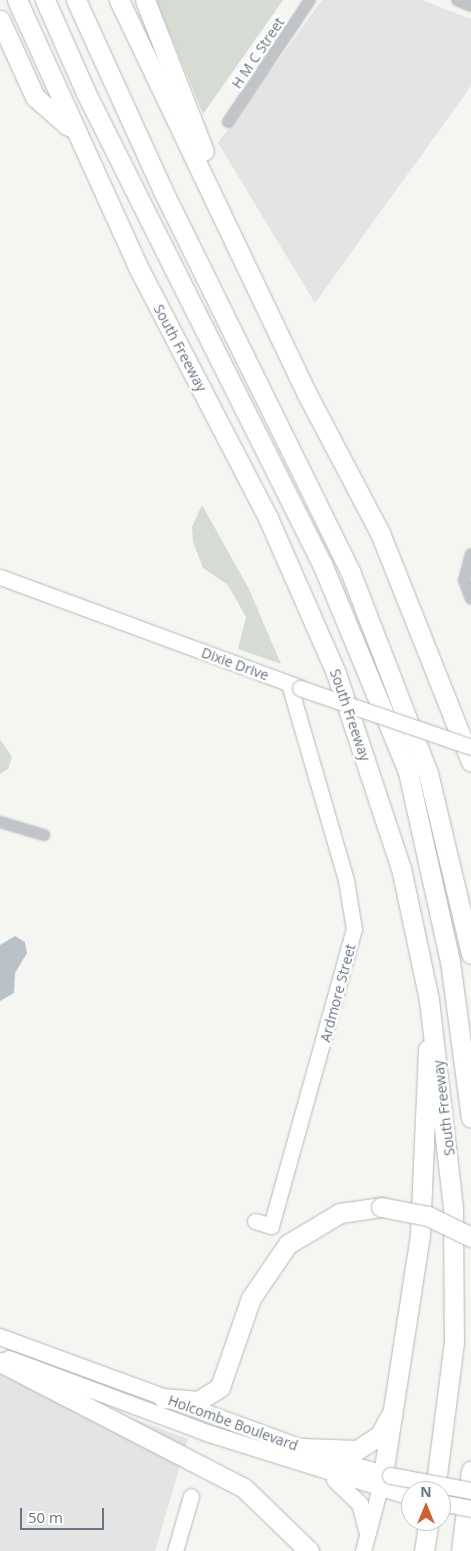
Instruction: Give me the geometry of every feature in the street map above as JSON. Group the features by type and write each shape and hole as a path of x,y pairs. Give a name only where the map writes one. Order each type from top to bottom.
{"highway":[{"name":"South Freeway","path":"17,0 72,131 268,518 336,673 401,868 429,1000 450,1153 453,1219 454,1342 436,1481"},
{"path":"45,0 86,93 322,564 408,772 450,961 471,1118"},
{"path":"76,0 162,189 350,571 428,772 471,954"},
{"path":"119,0 260,291 307,394 380,533 471,762"},
{"path":"145,0 260,291"},
{"path":"0,20 35,97 72,131"},
{"path":"385,1483 420,1234 429,1000"},
{"path":"164,1398 198,1401 220,1387 251,1298 288,1244 340,1214 380,1207 428,1216 471,1238"},
{"path":"0,1362 244,1488 309,1551"},
{"path":"302,1448 357,1450 380,1435 395,1406"},
{"path":"461,1551 471,1472"},
{"path":"424,1551 427,1531"}],"main road":[{"name":"Holcombe Boulevard","path":"0,1337 302,1448 401,1492"},
{"name":"Holcombe Boulevard","path":"0,1356 321,1471 385,1483 471,1490"},
{"path":"321,1471 354,1495 368,1534"},
{"path":"451,1505 471,1509"}],"street":[{"name":"H M C Street","path":"228,122 310,0"},
{"path":"457,0 471,6"},
{"path":"468,595 471,554"},
{"name":"Dixie Drive","path":"0,577 295,686 471,747"},
{"name":"Ardmore Street","path":"255,1222 271,1226 354,929 346,880 295,686"},
{"path":"0,822 44,835"},
{"path":"363,1551 385,1483"},
{"path":"175,1551 191,1496"}],"shaded area":[{"path":"156,0 283,0 203,114"},
{"path":"322,0 422,0 471,19 471,86 315,303 218,143"},
{"path":"202,505 249,589 281,664 238,649 246,617 228,585 203,568 193,542 192,527"},
{"path":"0,739 12,757 8,769 0,774"},
{"path":"15,936 25,942 27,953 15,973 14,993 0,1001 0,945"},
{"path":"0,1369 188,1439 155,1551 0,1551"}]}
